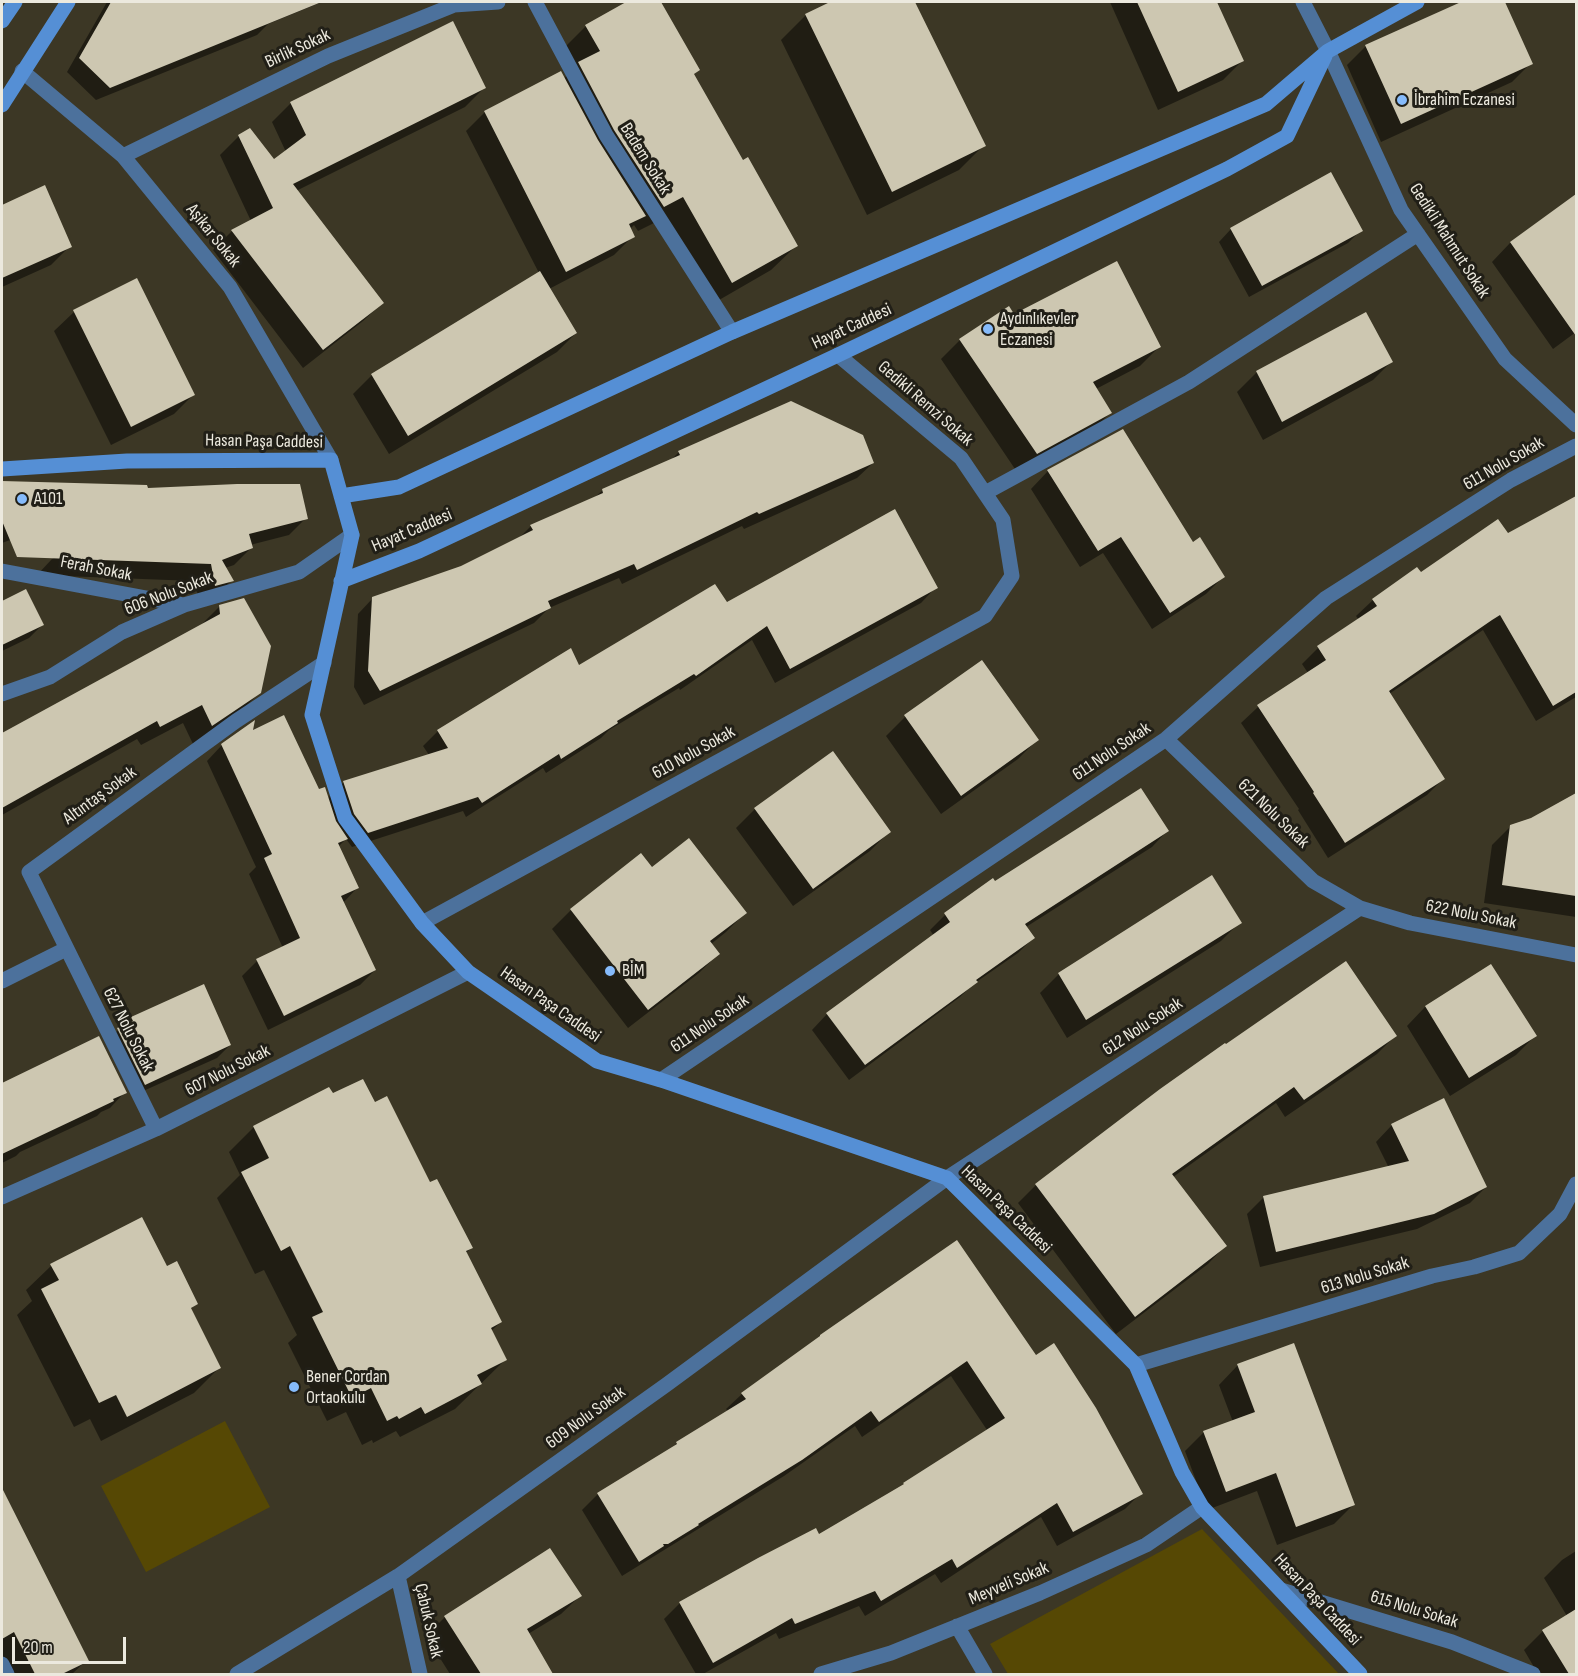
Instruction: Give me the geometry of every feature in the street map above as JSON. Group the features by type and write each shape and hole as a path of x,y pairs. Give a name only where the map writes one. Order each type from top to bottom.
{"street":[{"path":"2,21 15,2"},
{"path":"2,105 68,2"},
{"name":"Birlik Sokak","path":"123,156 328,56 454,5 498,2"},
{"name":"Badem Sokak","path":"535,2 606,135 732,332"},
{"name":"Gedikli Mahmut Sokak","path":"1303,2 1401,210 1505,359 1576,425"},
{"path":"340,496 399,487 732,332 1266,104 1328,51 1417,2"},
{"name":"Hayat Caddesi","path":"342,581 419,551 838,355 1227,169 1287,136 1328,51"},
{"name":"Aşikar Sokak","path":"22,71 123,156 230,287 331,460"},
{"path":"985,493 1189,382 1418,234"},
{"name":"Gedikli Remzi Sokak","path":"838,355 961,458 1003,520 1012,576 985,616"},
{"name":"611 Nolu Sokak","path":"661,1080 1166,739 1326,598 1511,480 1576,446"},
{"name":"Hasan Paşa Caddesi","path":"2,469 127,461 331,460 352,536 312,715 345,818 422,924 468,972 597,1061 661,1080 947,1178 1136,1365 1182,1472 1202,1507 1360,1674"},
{"name":"606 Nolu Sokak","path":"2,694 50,676 122,632 184,605 298,572 352,536"},
{"name":"Ferah Sokak","path":"2,571 184,605"},
{"name":"610 Nolu Sokak","path":"422,924 985,616"},
{"name":"Altıntaş Sokak","path":"66,949 29,872 236,721 324,663"},
{"name":"621 Nolu Sokak","path":"1166,739 1313,881 1360,908"},
{"name":"622 Nolu Sokak","path":"1360,908 1410,923 1576,955"},
{"name":"612 Nolu Sokak","path":"947,1178 1360,908"},
{"path":"2,981 66,949"},
{"name":"627 Nolu Sokak","path":"66,949 156,1129"},
{"name":"607 Nolu Sokak","path":"2,1197 156,1129 468,972"},
{"name":"609 Nolu Sokak","path":"237,1674 398,1576 666,1385 947,1178"},
{"name":"613 Nolu Sokak","path":"1136,1365 1432,1276 1474,1267 1519,1253 1560,1214 1576,1184"},
{"name":"Meyveli Sokak","path":"821,1674 891,1653 1040,1593 1146,1545 1202,1507"},
{"name":"Çabuk Sokak","path":"398,1576 420,1674"},
{"name":"615 Nolu Sokak","path":"1281,1590 1452,1642 1533,1674"},
{"path":"957,1626 985,1674"},
{"path":"2,1664 7,1674"}],"shaded area":[{"path":"225,1421 270,1507 146,1572 101,1486"},
{"path":"1202,1529 1339,1674 1008,1674 990,1644"}],"building":[{"path":"111,2 319,3 110,88 79,58"},
{"path":"626,2 661,2 700,70 694,74 743,160 748,157 798,246 732,283 683,197 664,207 614,130 578,62 600,51 585,25"},
{"path":"830,2 915,2 986,146 892,192 805,14"},
{"path":"1137,2 1217,2 1244,61 1178,92"},
{"path":"1461,2 1505,2 1533,64 1401,124 1365,45"},
{"path":"453,21 486,88 293,184 384,303 323,350 231,230 273,208 238,135 250,128 274,159 306,135 290,102"},
{"path":"561,71 598,140 646,216 629,224 635,237 566,272 484,111"},
{"path":"1331,172 1363,231 1262,286 1230,228"},
{"path":"45,185 72,247 2,278 2,205"},
{"path":"1576,194 1576,336 1510,242"},
{"path":"1117,261 1161,347 1093,382 1112,413 1037,454 959,339 1009,306 1014,314"},
{"path":"540,271 577,333 408,436 371,374"},
{"path":"137,278 195,395 131,427 73,310"},
{"path":"1366,312 1393,362 1282,422 1256,371"},
{"path":"791,401 863,435 874,463 759,514 757,512 637,570 634,564 548,601 551,608 380,691 368,671 372,597 461,566 533,530 530,525 603,493 602,489 680,455 678,451"},
{"path":"1123,429 1193,542 1200,537 1225,577 1170,613 1121,537 1098,551 1047,470"},
{"path":"2,481 147,485 148,488 300,484 308,519 249,534 253,548 222,560 234,581 215,586 211,564 17,557 2,521"},
{"path":"1576,496 1576,692 1553,706 1500,615 1492,620 1389,691 1445,779 1345,843 1257,705 1326,660 1317,646 1377,606 1372,599 1417,567 1421,572 1498,519 1508,533"},
{"path":"895,509 938,588 790,669 767,626 696,676 694,674 617,721 618,723 561,759 559,754 482,803 478,797 368,833 354,814 343,781 448,748 437,730 571,648 579,665 715,584 727,602"},
{"path":"26,589 44,625 2,645 2,601"},
{"path":"244,598 271,646 261,693 212,726 202,705 160,727 157,721 2,808 2,733 220,614 219,605"},
{"path":"982,660 1039,740 961,796 904,715"},
{"path":"284,715 319,789 325,787 336,821 348,839 338,843 359,888 341,896 376,970 284,1016 256,959 300,938 264,858 272,854 221,744 255,720 253,730"},
{"path":"833,751 891,832 813,889 754,808"},
{"path":"1141,788 1169,831 1025,924 1035,938 865,1065 826,1013 950,922 944,913 993,878 995,881"},
{"path":"1576,793 1576,896 1502,885 1510,825 1531,818"},
{"path":"689,838 747,913 710,941 720,954 648,1010 570,909 641,853 652,867"},
{"path":"1212,875 1242,923 1086,1020 1058,973"},
{"path":"1346,961 1397,1036 1304,1100 1294,1087 1172,1174 1227,1246 1135,1317 1035,1184 1160,1089"},
{"path":"1491,964 1537,1036 1469,1078 1425,1006"},
{"path":"204,984 231,1045 145,1085 117,1028 133,1021 131,1017"},
{"path":"99,1036 127,1093 2,1154 2,1083"},
{"path":"363,1079 375,1102 387,1096 430,1182 437,1179 473,1248 466,1251 502,1322 491,1328 507,1360 477,1375 482,1384 425,1414 421,1407 399,1419 397,1416 387,1421 371,1388 352,1398 312,1317 323,1312 290,1246 281,1251 241,1172 269,1158 253,1126 329,1087 333,1093"},
{"path":"1444,1098 1487,1187 1434,1214 1276,1252 1263,1196 1409,1161 1391,1124"},
{"path":"142,1217 167,1266 177,1261 198,1304 191,1308 221,1368 127,1417 116,1395 99,1403 41,1289 59,1280 50,1264"},
{"path":"957,1240 1036,1355 1054,1343 1096,1408 1143,1494 1073,1532 1057,1503 957,1568 952,1559 881,1601 875,1591 795,1624 792,1618 713,1663 679,1602 816,1528 819,1534 904,1484 1005,1418 967,1361 879,1422 871,1411 802,1460 668,1544 663,1544 664,1546 639,1562 597,1493 746,1399 741,1393"},
{"path":"1294,1343 1355,1505 1296,1527 1276,1473 1226,1492 1203,1431 1255,1412 1237,1364"},
{"path":"2,1488 89,1661 62,1674 35,1674 14,1632 2,1639"},
{"path":"550,1548 582,1596 527,1629 553,1674 481,1674 444,1616"},
{"path":"1576,1609 1576,1674 1569,1674 1542,1630"}],"place":[{"name":"İbrahim Eczanesi","path":"1402,100"},
{"name":"Aydınlıkevler Eczanesi","path":"988,329"},
{"name":"A101","path":"22,499"},
{"name":"BİM","path":"610,971"},
{"name":"Bener Cordan Ortaokulu","path":"294,1387"}]}
